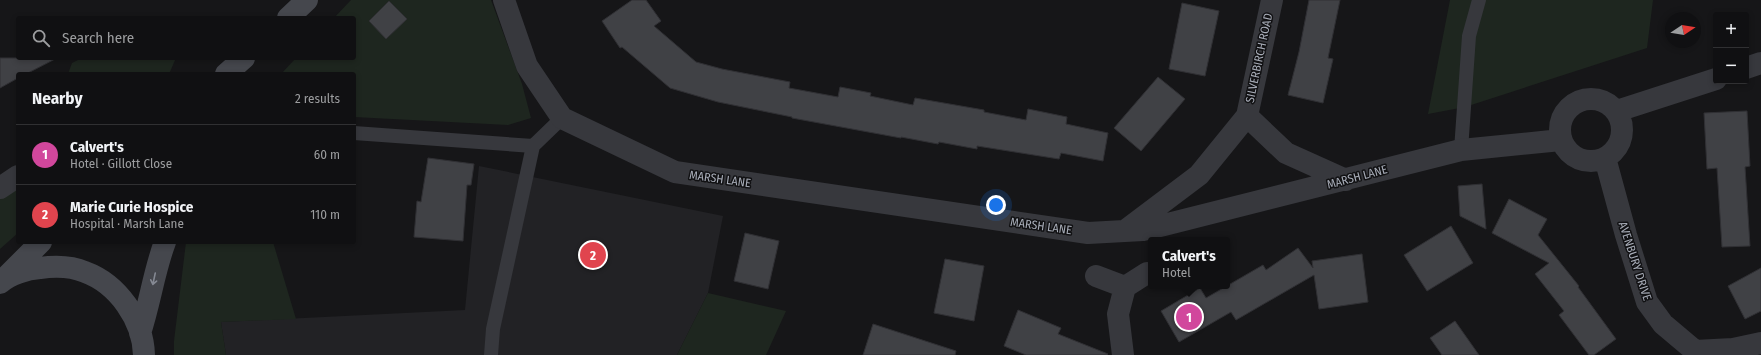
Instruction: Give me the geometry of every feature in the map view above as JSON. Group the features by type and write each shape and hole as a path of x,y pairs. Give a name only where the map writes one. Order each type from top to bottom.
{"main road":[{"path":"290,16 307,0"},
{"path":"228,72 242,60"},
{"path":"249,72 257,60"},
{"path":"2,282 39,244"},
{"path":"140,333 147,312 159,259 164,244"},
{"path":"2,282 29,269 57,266 85,272 110,286 129,307 140,333 144,355"}],"street":[{"name":"MARSH LANE","path":"504,0 527,66 562,118 675,172 1088,233 1143,230 1164,226 1461,150 1561,140"},
{"name":"SILVERBIRCH ROAD","path":"1126,230 1199,175 1247,116 1272,0"},
{"path":"1749,67 1761,62"},
{"path":"1617,111 1713,79"},
{"path":"1585,98 1603,100 1617,111 1623,128 1619,146 1605,158 1588,162 1571,155 1561,140 1560,122 1569,106 1585,98"},
{"name":"SILVERBIRCH ROAD","path":"1247,116 1286,153 1346,180"},
{"name":"AVENBURY DRIVE","path":"1605,158 1626,235 1647,302 1663,324 1693,353 1761,344"},
{"path":"0,188 16,177"},
{"path":"1123,355 1118,314 1125,287 1147,273"},
{"path":"1096,276 1125,287"}],"lane":[{"path":"1461,150 1469,36 1479,0"},
{"path":"494,353 493,329 533,146 562,118"},
{"path":"356,133 533,146"}],"shaded area":[{"path":"351,0 491,0 522,84 531,118 508,125 356,117 356,72 283,72 294,60 356,60 356,16 336,16"},
{"path":"1450,0 1653,0 1647,48 1465,107 1428,114"},
{"path":"78,60 175,60 170,72 69,72 72,63"},
{"path":"479,166 723,216 708,293 677,355 226,355 221,322 465,310"},
{"path":"16,175 16,235 0,249 0,194"},
{"path":"186,244 274,244 296,319 221,322 226,355 174,355 174,341"},
{"path":"708,293 786,311 766,355 677,355"}],"building":[{"path":"632,0 646,0 661,21 654,26 696,62 722,69 790,82 789,88 838,97 840,87 871,93 870,96 913,105 915,98 984,110 984,112 1026,120 1028,109 1067,117 1066,124 1108,133 1103,161 1061,153 1059,159 977,146 977,149 939,142 938,144 901,138 792,118 718,102 670,88 622,47 620,48 602,21"},
{"path":"1309,0 1340,0 1328,58 1333,59 1323,103 1288,95 1299,52"},
{"path":"389,1 407,19 386,39 369,21"},
{"path":"1182,3 1219,11 1205,76 1169,69"},
{"path":"0,58 16,58 16,60 53,60 30,72 16,72 16,79 0,88"},
{"path":"1158,77 1185,99 1141,151 1114,128"},
{"path":"1747,111 1750,166 1745,167 1750,246 1722,247 1717,168 1707,169 1704,113"},
{"path":"428,158 474,164 471,185 467,185 463,241 414,237 417,201 421,202"},
{"path":"1482,184 1486,229 1460,216 1458,186"},
{"path":"1509,199 1547,219 1538,235 1579,286 1578,287 1616,339 1594,355 1589,355 1559,315 1564,311 1535,274 1549,263 1492,233"},
{"path":"1451,226 1473,263 1427,291 1404,255"},
{"path":"745,233 779,241 768,289 734,281"},
{"path":"1298,248 1313,268 1312,261 1362,254 1368,302 1319,309 1314,275 1236,320 1231,312 1179,342 1161,311 1198,289 1201,289 1206,298 1222,289 1230,289 1230,284 1263,265 1266,270"},
{"path":"945,259 984,266 974,321 934,313"},
{"path":"1761,268 1761,311 1745,319 1728,286"},
{"path":"1018,310 1061,328 1058,334 1108,354 1026,355 1004,346"},
{"path":"1455,321 1479,355 1442,355 1430,338"},
{"path":"873,324 956,351 955,355 863,355"}],"place":[{"name":"Marie Curie Hospice","path":"593,255"},
{"name":"Calvert's","path":"1189,317"}]}
